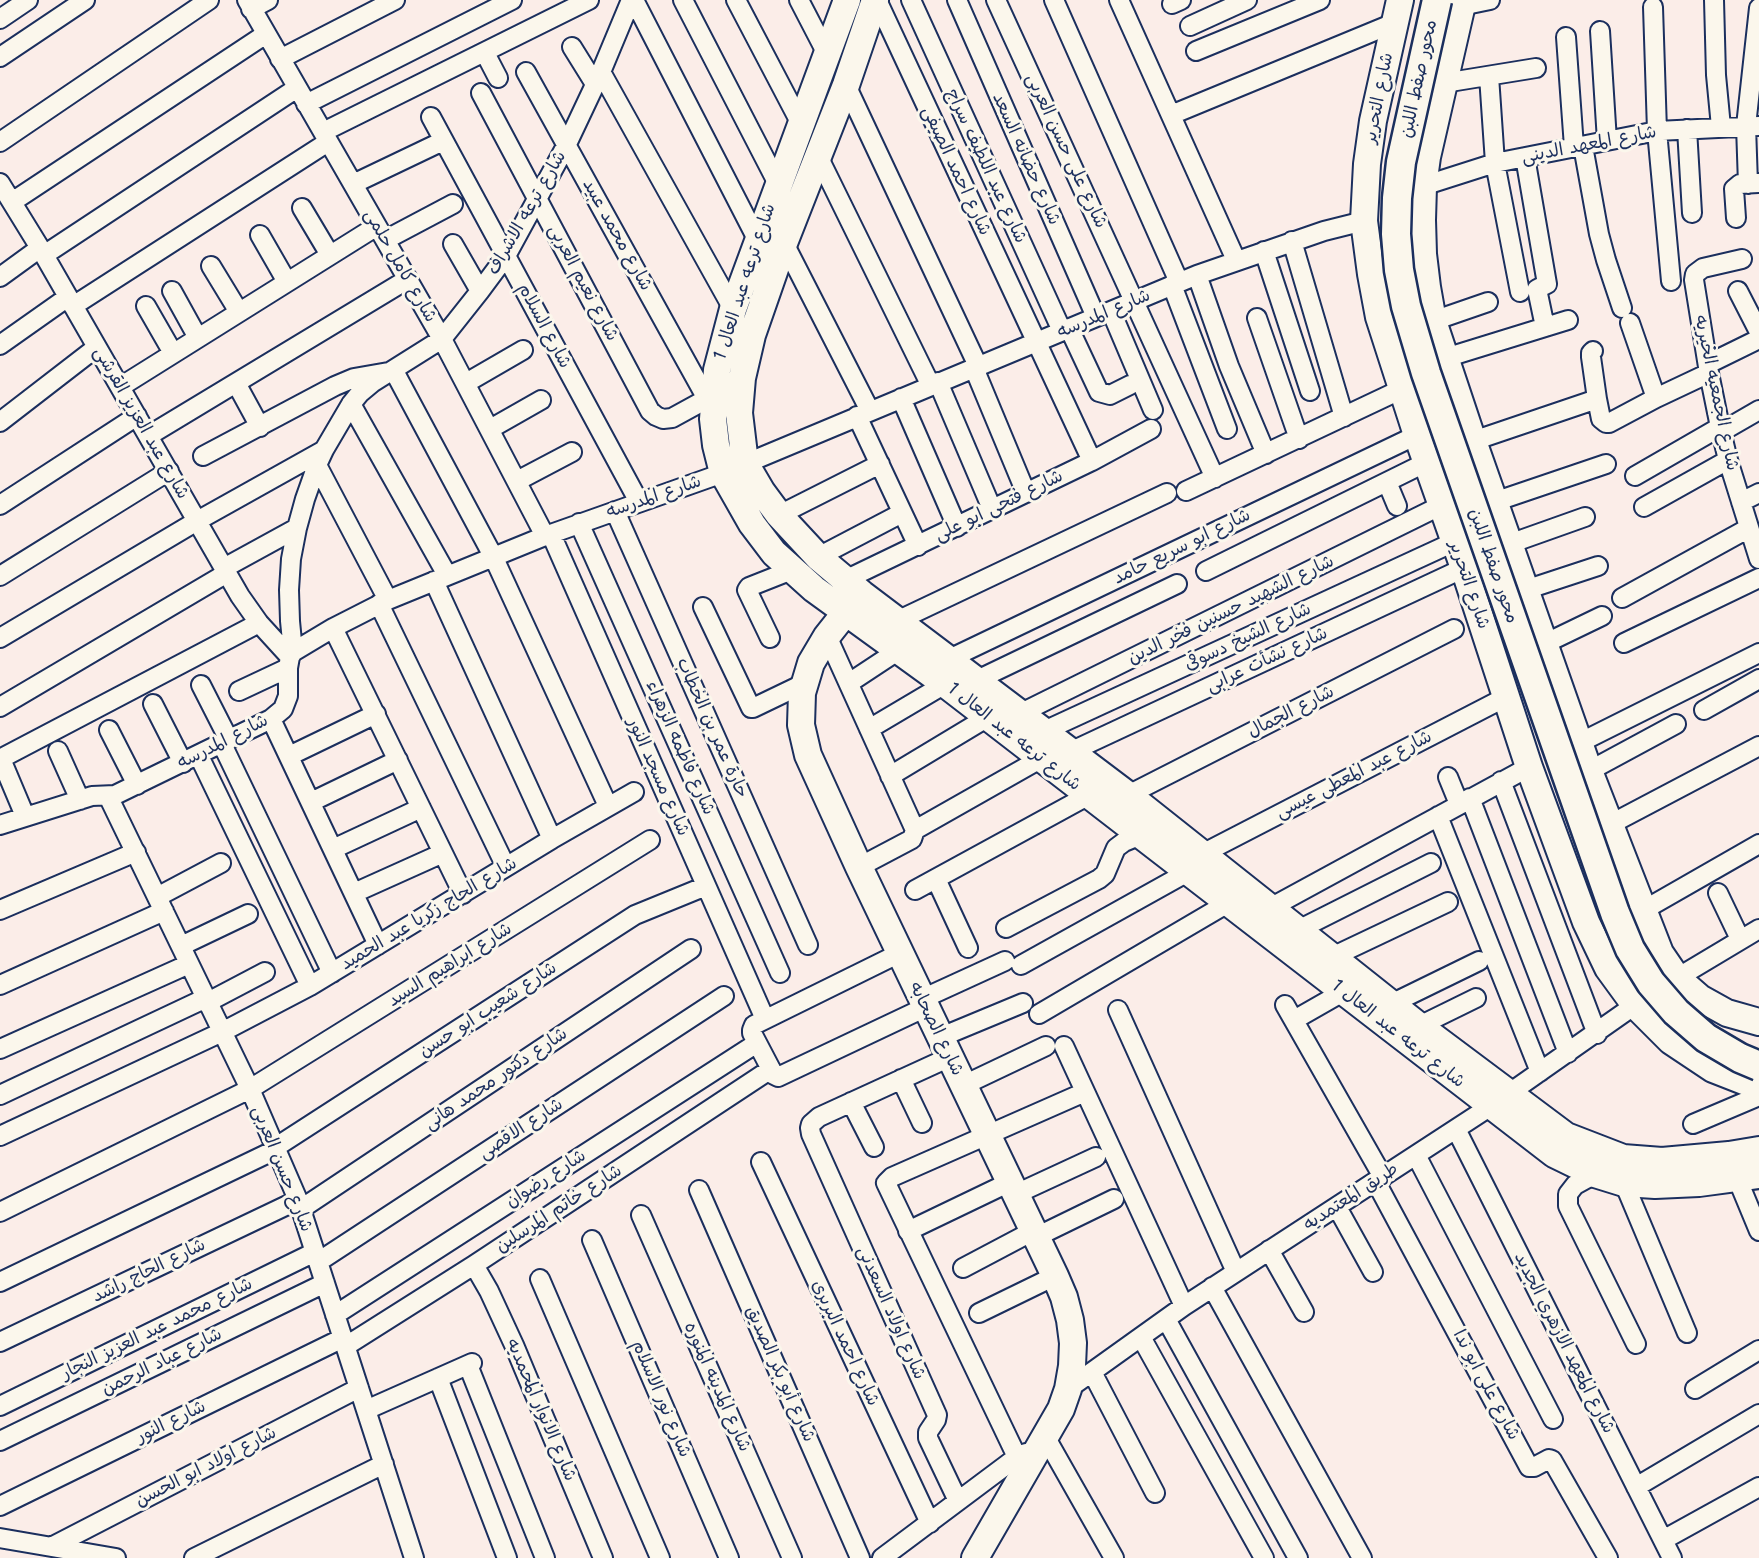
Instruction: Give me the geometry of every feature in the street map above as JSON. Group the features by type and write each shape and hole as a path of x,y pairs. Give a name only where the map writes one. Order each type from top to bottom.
{"main road":[{"name":"محور صفط اللبن","path":"1454,2 1401,162 1396,234 1399,270 1406,306 1426,373 1611,902 1630,949 1651,982 1676,1012 1706,1038 1740,1058 1759,1066"},
{"name":"محور صفط اللبن","path":"1503,547 1615,885 1637,943 1657,975 1682,1005 1711,1030 1744,1050 1759,1056"}],"street":[{"path":"0,19 28,0"},
{"path":"0,57 86,0"},
{"path":"0,142 209,0"},
{"path":"249,4 268,0"},
{"path":"280,59 395,0"},
{"path":"0,277 302,96 512,0"},
{"path":"0,345 326,137 590,0"},
{"path":"633,0 758,240"},
{"name":"شارع ترعه الاشراف","path":"290,659 291,559 297,528 320,458 351,404 360,393 442,339 506,256 567,144 633,0"},
{"path":"683,0 778,184"},
{"path":"736,0 801,124"},
{"path":"800,0 827,54"},
{"name":"شارع ترعه عبد العال 1","path":"876,0 846,85 784,243 752,335 742,378 734,468 752,524 774,553 814,589 871,616 946,672 988,717 1141,835 1195,863 1270,908 1419,1026 1554,1154 1595,1174 1624,1183 1655,1185 1748,1177"},
{"name":"شارع احمد الصيفى","path":"876,0 1092,461"},
{"name":"شارع عبد اللطيف سراج","path":"911,0 1066,330 1099,392 1110,395 1130,385"},
{"name":"شارع حضانه السعد","path":"957,0 1152,419"},
{"name":"شارع على حسن العربى","path":"996,0 1215,478"},
{"path":"1054,0 1176,284 1227,429"},
{"path":"1119,0 1236,260"},
{"path":"1190,26 1247,0"},
{"path":"1196,51 1320,0"},
{"path":"1490,0 1454,2 1444,82 1427,157 1423,186 1423,254 1426,287 1433,321 1494,502 1503,547 1525,590 1609,825 1660,953 1677,978 1694,994 1727,1013 1759,1022"},
{"path":"1714,0 1716,75 1721,127"},
{"name":"شارع ترعه عبد العال 1","path":"843,3 827,54 733,309 717,370 711,397 716,445 734,468 762,492 779,515 818,557 845,580 899,650 946,672 975,681 1128,795 1195,863 1228,903 1343,992 1499,1100 1566,1136 1623,1158 1662,1161 1759,1150"},
{"name":"شارع كامل حلمى","path":"249,4 442,339 548,535"},
{"path":"1653,7 1657,130 1671,281"},
{"path":"1736,218 1734,189 1736,186 1753,184 1753,126 1759,8"},
{"path":"1171,115 1397,11"},
{"name":"شارع التحرير","path":"1397,11 1373,121 1367,164 1364,221 1379,317 1417,435 1464,568 1529,767 1586,922 1608,968 1635,1005 1671,1041 1713,1069 1759,1087"},
{"path":"1600,31 1608,141"},
{"path":"12,202 266,34"},
{"path":"1566,37 1578,147 1605,260 1656,398"},
{"path":"572,47 598,78 733,309"},
{"path":"484,53 498,78"},
{"path":"1444,82 1536,68"},
{"name":"شارع محمد عبيد","path":"526,72 711,397"},
{"path":"1489,76 1495,164 1520,292"},
{"path":"846,85 976,367 1026,493"},
{"name":"شارع نعيم العربى","path":"481,93 650,411 663,419 672,418 711,397"},
{"name":"شارع السلام","path":"431,117 639,502"},
{"name":"شارع المعهد الدينى","path":"1423,186 1495,164 1657,130 1753,126"},
{"path":"1687,129 1692,213"},
{"path":"353,184 443,141"},
{"path":"818,156 935,384 992,509"},
{"path":"1525,157 1547,284 1537,290 1545,327"},
{"name":"شارع عبد العزيز القرشى","path":"0,183 42,251 240,596 259,623 290,659"},
{"path":"120,387 330,255 453,204"},
{"path":"302,208 330,255"},
{"name":"شارع المدرسه","path":"0,825 92,796 108,796 137,785 272,719 283,709 288,696 290,659 333,628 384,602 579,523 734,468 1197,275 1292,241 1364,221"},
{"path":"260,235 286,282"},
{"path":"1292,241 1344,417"},
{"path":"784,243 863,414 880,464 918,546"},
{"path":"453,244 480,291"},
{"path":"1264,251 1310,391"},
{"name":"شارع الجمعيه الخيريه","path":"1742,259 1703,268 1695,274 1694,280 1720,429 1759,559"},
{"path":"211,266 239,312"},
{"path":"1197,275 1230,366 1266,454"},
{"path":"148,436 408,279"},
{"path":"172,291 198,338"},
{"path":"1738,291 1759,332"},
{"path":"1433,321 1488,302"},
{"path":"146,306 173,353"},
{"path":"1257,318 1299,439"},
{"path":"1445,358 1568,320"},
{"path":"1593,351 1591,357 1597,399 1601,419 1606,423 1656,398 1759,339"},
{"path":"0,422 97,347"},
{"path":"466,383 523,350"},
{"path":"203,456 335,386 364,376 394,371 494,556 608,806"},
{"path":"236,383 260,427"},
{"path":"1186,491 1402,389"},
{"path":"901,398 957,527"},
{"path":"1473,441 1597,399"},
{"path":"490,429 541,400"},
{"path":"351,404 440,578 552,839"},
{"path":"1635,476 1759,410"},
{"path":"0,505 137,416"},
{"name":"شارع فتحى ابو على","path":"845,580 1092,461 1152,419"},
{"name":"شارع ابو سريع حامد","path":"869,729 946,672 1417,435"},
{"path":"517,481 572,452"},
{"path":"0,638 197,521 320,458 506,867"},
{"path":"1644,507 1728,460"},
{"path":"1206,570 1427,462"},
{"path":"779,515 880,464"},
{"path":"1494,502 1606,464"},
{"path":"0,576 169,471"},
{"path":"1388,482 1397,506"},
{"path":"871,616 1167,493"},
{"path":"1741,502 1759,493"},
{"name":"شارع الشهيد حسنين فخر الدين","path":"1019,714 1442,505"},
{"name":"حارة عمر بن الخطاب","path":"615,511 808,945"},
{"path":"818,557 902,513"},
{"path":"1503,547 1586,517"},
{"name":"شارع فاطمه الزهراء","path":"579,523 780,973"},
{"path":"0,707 297,528"},
{"path":"1622,598 1749,528"},
{"name":"شارع مسجد النور","path":"548,535 706,886 759,1029 772,1072"},
{"name":"شارع الشيخ دسوقى","path":"1042,732 1454,542"},
{"path":"1525,590 1598,566"},
{"name":"شارع نشأت عرابى","path":"1070,753 1464,568"},
{"path":"770,638 747,590 749,587 792,570"},
{"path":"1624,643 1759,578"},
{"path":"975,681 1177,584"},
{"path":"703,607 752,708 805,683"},
{"path":"1544,644 1602,615"},
{"name":"شارع الصحابه","path":"871,616 827,636 811,663 802,693 801,725 808,755 859,867 1055,1276 1067,1309 1073,1343 1068,1389 1061,1409 1034,1448 975,1558"},
{"path":"25,816 0,759 259,623"},
{"path":"333,628 463,894"},
{"name":"شارع الجمال","path":"1128,795 1454,628"},
{"path":"827,636 915,830"},
{"path":"849,683 899,650"},
{"path":"1579,743 1759,653"},
{"path":"239,691 290,659"},
{"path":"1704,710 1759,679"},
{"path":"201,685 332,973"},
{"name":"شارع عبد المعطى عيسى","path":"1013,963 1506,697"},
{"path":"153,704 191,759 310,986"},
{"path":"289,756 376,714"},
{"path":"890,776 988,717"},
{"path":"272,719 378,945"},
{"path":"1589,771 1676,724"},
{"path":"109,730 137,785"},
{"path":"1609,825 1759,746"},
{"path":"58,751 80,800"},
{"path":"859,867 912,839 915,830 1041,758"},
{"path":"311,802 398,760"},
{"path":"1270,908 1529,767"},
{"path":"1448,777 1464,801 1568,1053"},
{"path":"1501,781 1597,1034"},
{"name":"شارع الحاج زكريا عبد الحميد","path":"0,1136 222,1032 310,986 552,839 634,792"},
{"path":"915,890 1089,795"},
{"name":"شارع حسن العربى","path":"108,796 250,1089 299,1204 414,1558"},
{"path":"333,849 421,808"},
{"path":"1438,816 1540,1072"},
{"path":"1006,928 1099,879 1105,874 1116,848 1141,835"},
{"name":"شارع ابراهيم السيد","path":"0,1212 250,1089 650,840"},
{"path":"1642,911 1759,844"},
{"path":"0,910 136,852"},
{"path":"354,892 443,853"},
{"path":"0,985 161,904 221,863"},
{"path":"1298,930 1431,863"},
{"path":"936,879 968,948"},
{"name":"شارع شعيب ابو حسن","path":"0,1282 276,1148 635,915 706,886"},
{"path":"1718,893 1740,939"},
{"path":"1332,957 1448,902"},
{"path":"1039,1014 1228,903"},
{"path":"181,946 248,914"},
{"path":"1635,1005 1759,929"},
{"name":"شارع دكتور محمد هانى","path":"299,1204 691,949"},
{"name":"شارع رضوان","path":"335,1315 759,1029 900,953"},
{"path":"1391,1004 1479,961"},
{"name":"شارع خاتم المرسلين","path":"344,1342 474,1265 772,1072 777,1077 780,1076 924,1003 1013,963"},
{"path":"0,1049 189,964"},
{"path":"0,1095 265,972"},
{"path":"1343,992 1289,1012 1379,1179"},
{"name":"شارع الاقصى","path":"316,1257 724,996"},
{"path":"1419,1026 1476,998"},
{"path":"874,1148 851,1102 901,1079 945,1047 1023,1003"},
{"name":"طريق المعتمديه","path":"1068,1389 1212,1287 1456,1129 1597,1034 1635,1005"},
{"path":"1118,1010 1236,1272"},
{"path":"964,1085 1046,1046"},
{"path":"1064,1046 1184,1306"},
{"path":"901,1079 922,1123"},
{"path":"1085,1092 889,1179 886,1186 908,1231 1034,1448 1114,1558"},
{"path":"1694,1124 1759,1096"},
{"name":"شارع اولاد السعدنى","path":"851,1102 819,1117 811,1124 811,1134 937,1415 928,1432 928,1438 958,1501"},
{"name":"شارع المعهد الازهري الجديد","path":"1456,1129 1672,1558"},
{"path":"1416,1155 1553,1419"},
{"path":"908,1231 1096,1157"},
{"name":"شارع احمد البربرى","path":"760,1162 930,1523"},
{"path":"1595,1174 1575,1185 1568,1194 1568,1206 1636,1344"},
{"path":"1748,1177 1759,1232"},
{"name":"شارع على ابو ندا","path":"1379,1179 1529,1467 1534,1467 1549,1459 1552,1460 1608,1558"},
{"path":"1624,1183 1687,1333"},
{"name":"شارع أبو بكر الصديق","path":"699,1190 860,1558"},
{"path":"963,1268 1114,1199"},
{"name":"شارع الحاج راشد","path":"0,1342 299,1204"},
{"path":"1336,1207 1373,1272"},
{"name":"شارع المدينه المنوره","path":"641,1215 792,1558"},
{"name":"شارع نور الاسلام","path":"592,1240 729,1558"},
{"path":"1269,1250 1304,1312"},
{"name":"شارع محمد عبد العزيز النجار","path":"0,1406 316,1257"},
{"name":"شارع الانوار المحمديه","path":"474,1265 514,1345 603,1558"},
{"path":"979,1313 1055,1276"},
{"path":"540,1279 660,1558"},
{"name":"شارع عباد الرحمن","path":"0,1441 325,1282"},
{"path":"1212,1287 1362,1558"},
{"path":"1166,1319 1298,1558"},
{"path":"1141,1337 1264,1558"},
{"name":"شارع النور","path":"0,1506 344,1342"},
{"path":"1695,1389 1759,1350"},
{"path":"366,1410 470,1364 545,1558"},
{"path":"1092,1372 1155,1493"},
{"path":"438,1378 507,1558"},
{"name":"شارع اولاد ابو الحسن","path":"53,1546 359,1388"},
{"path":"1636,1487 1759,1414"},
{"name":"شارع الصحابه","path":"882,1558 1034,1448"},
{"path":"194,1558 384,1464"},
{"path":"1663,1540 1759,1487"},
{"path":"0,1538 116,1558"}]}
